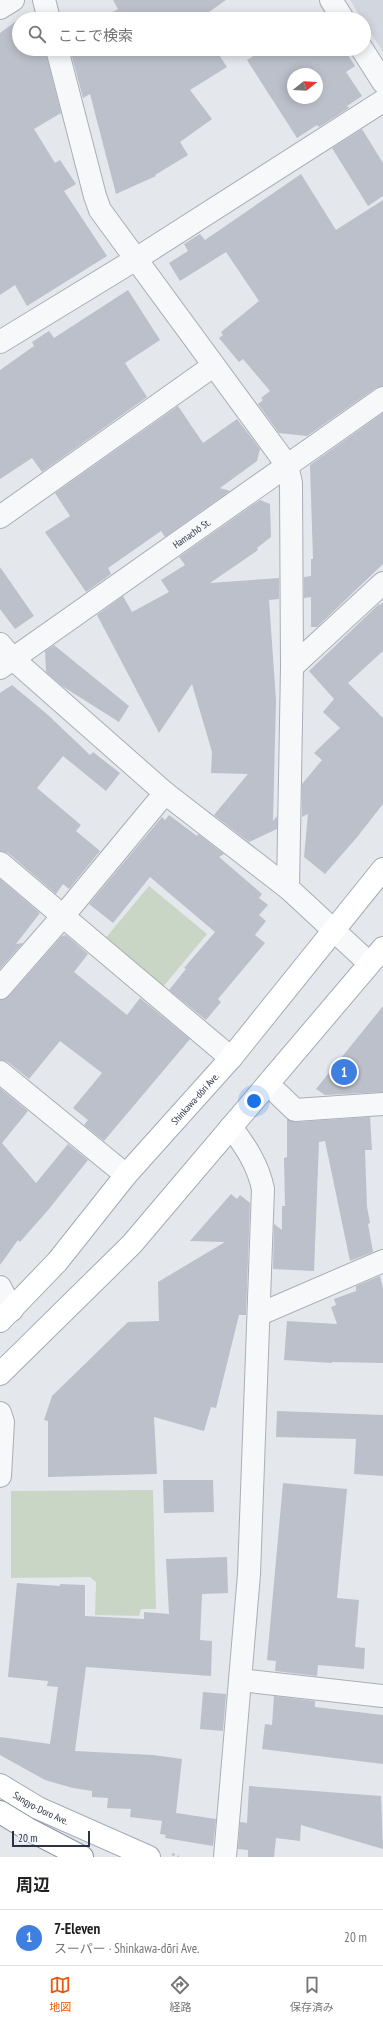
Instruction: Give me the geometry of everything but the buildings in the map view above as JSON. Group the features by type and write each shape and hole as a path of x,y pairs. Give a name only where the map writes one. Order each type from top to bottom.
{"main road":[{"name":"Shinkawa-dōri Ave.","path":"6,1316 57,1262 126,1175 231,1058 383,869"},
{"path":"0,1374 132,1244 268,1085 376,955"},
{"name":"Sangyo-Doro Ave.","path":"0,1785 38,1808 149,1857"},
{"path":"0,1812 28,1829 82,1857"}],"street":[{"path":"0,8 13,0"},
{"path":"44,0 47,12"},
{"path":"331,0 339,12"},
{"path":"59,56 95,196 100,210 287,465 291,483 292,667 288,888"},
{"path":"366,56 383,82"},
{"path":"0,342 136,259 383,101"},
{"path":"0,517 213,366"},
{"name":"Hamachō St.","path":"4,657 383,398"},
{"path":"292,667 380,590"},
{"path":"4,657 165,793 288,888 334,929 376,955"},
{"path":"0,988 63,916 165,793"},
{"path":"0,863 231,1058"},
{"path":"0,1072 126,1175"},
{"path":"268,1085 295,1110 383,1104"},
{"path":"225,1857 250,1574 264,1189 260,1174 252,1155 231,1127"},
{"path":"260,1314 383,1260"},
{"path":"0,1287 6,1316"},
{"path":"0,1413 3,1422 0,1476"},
{"path":"240,1680 383,1696"}],"shaded area":[{"path":"350,0 383,0 383,52 371,33 371,12 358,12"}],"green space":[{"path":"149,886 207,934 162,988 104,940"},
{"path":"153,1490 156,1609 141,1609 139,1616 95,1615 96,1582 90,1577 11,1578 11,1491"}],"place":[{"name":"7-Eleven","path":"344,1072"}]}
